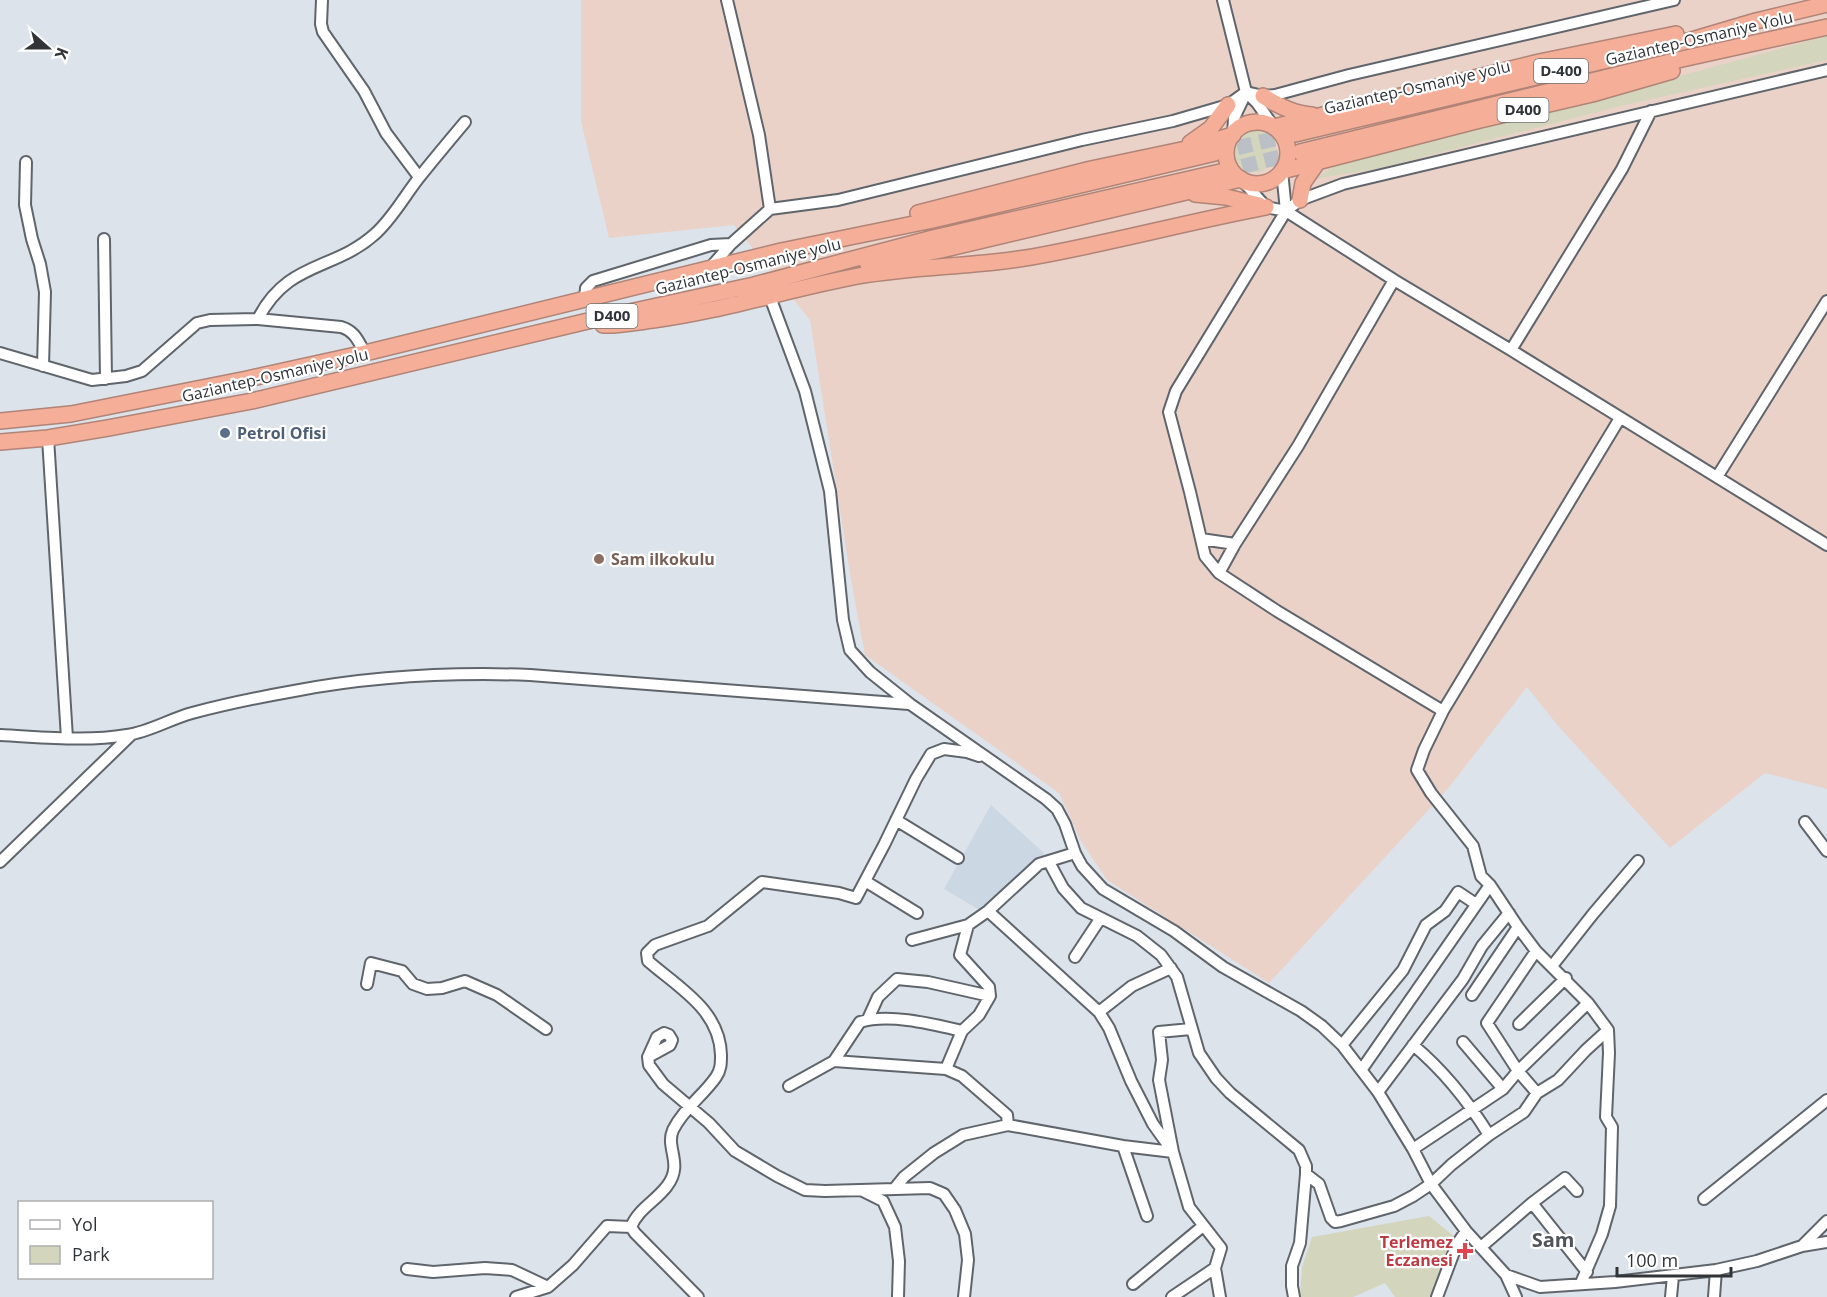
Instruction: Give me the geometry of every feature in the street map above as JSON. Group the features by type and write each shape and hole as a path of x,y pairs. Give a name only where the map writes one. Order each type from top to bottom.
{"highway":[{"name":"Gaziantep-Osmaniye yolu","path":"1294,135 1692,40 1756,21 1827,4"},
{"name":"D400","path":"781,251 827,235 1091,170 1179,151 1233,135 1244,125 1252,123 1274,127 1620,44 1756,21"},
{"name":"Gaziantep-Osmaniye Yolu","path":"1300,152 1682,59 1827,27"},
{"name":"D400","path":"794,274 838,271 931,252 1241,179 1254,184 1267,182 1282,171 1319,160 1592,94 1762,42"},
{"name":"D400","path":"1263,96 1275,104 1300,114 1315,116"},
{"name":"D400","path":"1179,151 1211,128 1228,105"},
{"path":"1274,127 1285,139 1287,147 1288,155 1282,171"},
{"path":"1233,135 1229,142 1227,159 1235,174 1241,179"},
{"name":"Gaziantep-Osmaniye yolu","path":"0,421 71,414 365,353 781,251 933,220 1215,153"},
{"path":"1300,200 1303,183 1319,160"},
{"name":"Gaziantep-Osmaniye yolu","path":"0,442 48,438 252,401 588,321 743,287 933,238 1220,172"},
{"name":"D400","path":"1183,193 1226,197 1266,207"},
{"path":"588,321 604,325 620,325 685,316 876,273 994,263 1048,254 1266,207"}],"street":[{"path":"322,0 321,24 326,37 353,74 386,133 419,177"},
{"path":"727,0 759,135 770,209"},
{"path":"1223,0 1246,92 1274,127"},
{"path":"710,268 730,244 770,209 838,200 1082,140 1173,121 1228,105 1246,92 1263,96 1275,95 1674,0"},
{"path":"1443,711 1276,611 1219,573 1205,556 1168,412 1176,390 1286,211 1300,200 1343,184 1827,70"},
{"path":"1233,135 1234,118 1246,92"},
{"path":"1511,350 1622,169 1651,111"},
{"path":"258,319 273,295 287,283 300,274 352,250 378,232 419,177 465,122"},
{"path":"26,162 25,205 45,292 43,366"},
{"path":"1282,171 1286,211"},
{"path":"1241,179 1266,207 1286,211 1394,280 1827,545"},
{"path":"104,239 106,379"},
{"path":"585,299 586,288 593,281 711,245 730,244"},
{"path":"1219,573 1298,446 1394,280"},
{"path":"770,297 805,392 830,491 843,620 850,650 870,672 910,704 1057,809 1082,866 1103,889 1174,931 1209,958 1254,986 1301,1011 1342,1044 1378,1092 1413,1149 1431,1184 1466,1230 1506,1275 1516,1297"},
{"path":"1717,477 1827,301"},
{"path":"0,353 92,380 106,379 142,371 196,323 210,320 258,319 349,329 365,353"},
{"path":"1581,1283 1602,1234 1610,1206 1612,1127 1606,1117 1608,1030 1566,978 1536,951 1518,927 1490,885 1481,876 1473,846 1431,793 1417,770 1443,711 1620,418"},
{"path":"48,438 67,738"},
{"path":"1201,538 1235,544"},
{"path":"0,735 106,738 131,735 190,713 233,703 353,681 419,674 530,675 910,704"},
{"path":"0,862 131,735"},
{"path":"631,1227 635,1218 667,1187 676,1172 671,1133 690,1105 717,1075 721,1065 721,1043 711,1020 699,1002 648,961 647,953 656,945 708,926 762,882 839,893 855,898 916,778 931,754 944,749 967,752 993,762"},
{"path":"896,820 958,858"},
{"path":"1805,822 1827,851"},
{"path":"912,940 968,925 988,911 1039,864 1075,853"},
{"path":"1552,966 1638,861"},
{"path":"1049,862 1063,888 1081,908 1137,936 1161,955 1177,977 1199,1053 1216,1078 1230,1093 1299,1150 1306,1166 1306,1174 1300,1243 1292,1266 1294,1297"},
{"path":"865,881 917,913"},
{"path":"1362,1069 1490,885"},
{"path":"1342,1044 1403,970 1426,925 1445,912 1458,892 1476,904"},
{"path":"988,911 1099,1012 1109,1028 1126,1070 1153,1124 1173,1152"},
{"path":"1378,1092 1462,979 1482,946 1509,913"},
{"path":"1075,957 1100,919"},
{"path":"946,1069 962,1031 979,1015 990,996 989,987 960,955 968,925"},
{"path":"1472,995 1518,927"},
{"path":"1536,951 1487,1023 1518,1071 1536,1093"},
{"path":"368,984 371,963 402,971 413,984 427,989 465,981 497,995 546,1029"},
{"path":"1099,1012 1132,986 1171,968"},
{"path":"1519,1024 1566,978"},
{"path":"868,1019 878,997 897,980 928,982 990,996"},
{"path":"1413,1149 1503,1089 1518,1071 1588,1004"},
{"path":"789,1086 834,1061 860,1022 874,1017 934,1024 962,1031"},
{"path":"1191,1029 1159,1032 1162,1060 1159,1080 1173,1152 1189,1207 1221,1248 1215,1268 1220,1297"},
{"path":"1306,1174 1318,1184 1331,1218 1335,1222 1401,1203 1431,1184 1489,1135 1524,1112 1536,1093 1558,1080 1608,1030"},
{"path":"1463,1042 1503,1089"},
{"path":"1413,1045 1435,1063 1473,1109 1489,1135"},
{"path":"648,1056 649,1065 663,1084 690,1105 735,1151 805,1190 930,1188 944,1194 955,1210 965,1234 968,1260 964,1297"},
{"path":"834,1061 946,1069 962,1076 1007,1115 1008,1125"},
{"path":"1704,1199 1827,1100"},
{"path":"894,1188 911,1171 963,1136 1008,1125 1123,1146 1173,1152"},
{"path":"1123,1146 1147,1216"},
{"path":"1481,1247 1565,1178 1576,1191"},
{"path":"860,1189 883,1201 895,1227 899,1261 898,1297"},
{"path":"1532,1203 1587,1272"},
{"path":"1802,1246 1827,1221"},
{"path":"516,1297 548,1287 573,1265 607,1226 631,1227"},
{"path":"1133,1284 1203,1226"},
{"path":"631,1227 699,1297"},
{"path":"1437,1297 1457,1244 1466,1230"},
{"path":"1506,1275 1540,1287 1615,1282 1716,1270 1757,1261 1802,1246 1827,1242"},
{"path":"407,1269 433,1272 485,1268 512,1270 548,1287"},
{"path":"1172,1297 1215,1268"},
{"path":"1714,1297 1716,1270"},
{"path":"1671,1297 1673,1275"}],"shaded area":[{"path":"581,0 1827,0 1827,789 1765,773 1670,848 1559,727 1527,687 1446,791 1269,983 1107,880 1081,841 1059,793 865,655 810,320 734,225 609,238 581,121"},
{"path":"991,805 1044,853 1034,870 988,915 944,889"}],"green space":[{"path":"1827,36 1827,60 1616,107 1381,168 1315,179 1339,163 1632,89"},
{"path":"1255,130 1270,136 1276,151 1270,166 1255,172 1240,166 1234,151 1240,136"},
{"path":"1429,1216 1456,1238 1431,1297 1395,1297 1385,1283 1353,1297 1300,1297 1302,1267 1312,1237"}],"tunnel":[{"path":"1215,153 1295,134"},
{"path":"1220,172 1300,152"}],"place":[{"name":"Petrol Ofisi","path":"225,433"},
{"name":"Sam ilkokulu","path":"599,559"},
{"name":"Terlemez Eczanesi","path":"1465,1251"}],"district":[{"name":"Sam","path":"1553,1240"}]}
